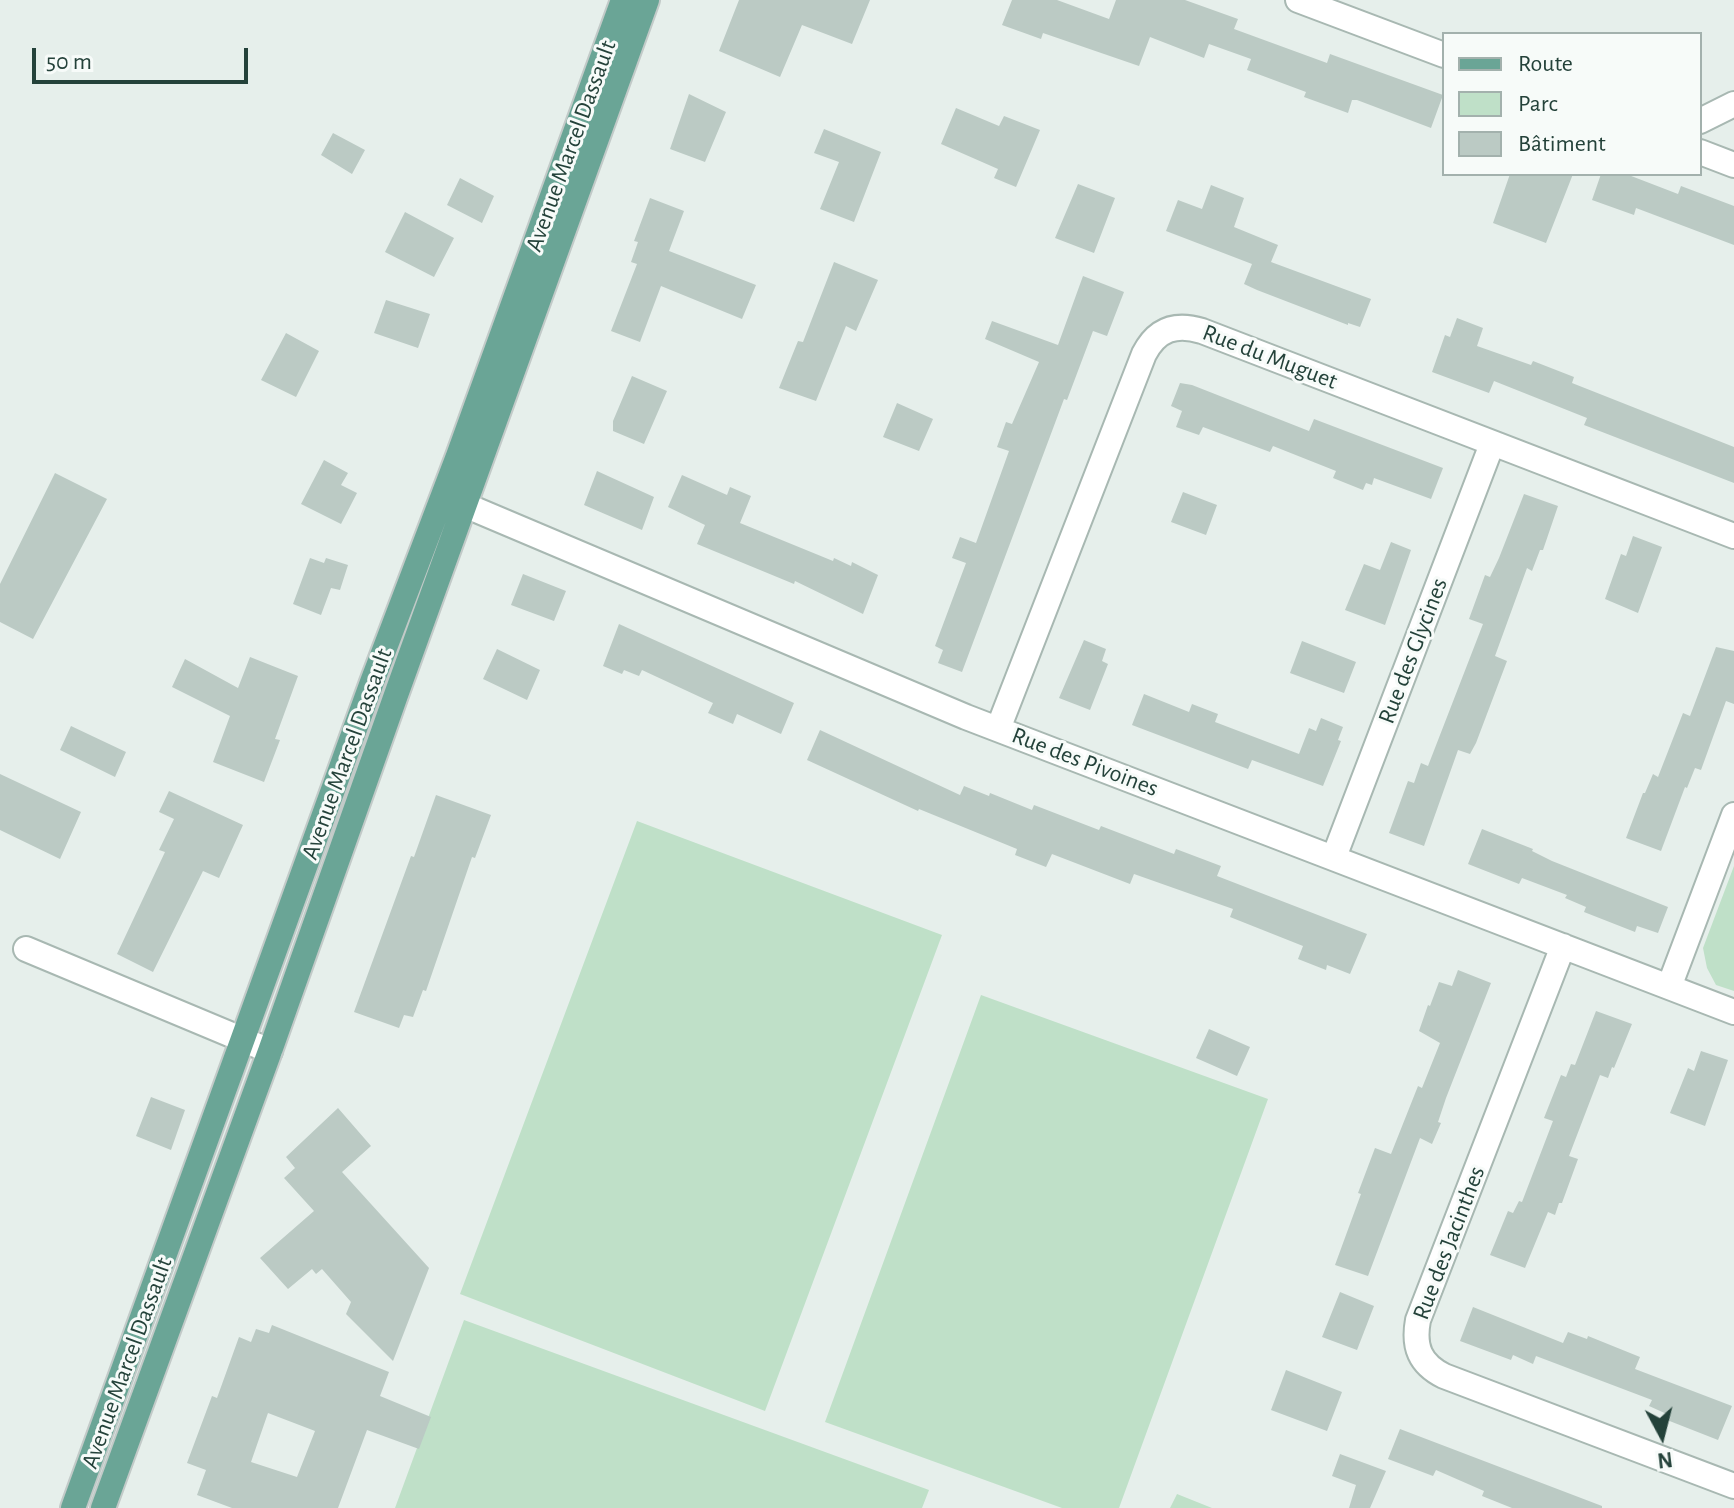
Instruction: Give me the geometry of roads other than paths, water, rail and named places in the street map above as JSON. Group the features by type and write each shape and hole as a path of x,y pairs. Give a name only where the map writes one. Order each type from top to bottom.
{"main road":[{"name":"Avenue Marcel Dassault","path":"103,1508 270,1051 623,0"},
{"name":"Avenue Marcel Dassault","path":"73,1508 372,682 454,500 647,0"}],"street":[{"path":"1305,1 1442,54"},
{"path":"1702,120 1734,104"},
{"path":"1702,153 1734,165"},
{"name":"Rue du Muguet","path":"998,729 1144,354 1163,331 1180,327 1202,331 1734,536"},
{"name":"Rue des Glycines","path":"1334,857 1492,444"},
{"name":"Rue des Pivoines","path":"454,500 998,729 1734,1012"},
{"path":"1669,987 1734,815"},
{"name":"Rue des Jacinthes","path":"1563,946 1418,1320 1416,1344 1425,1364 1444,1376 1734,1486"},
{"path":"26,949 270,1051"}]}
